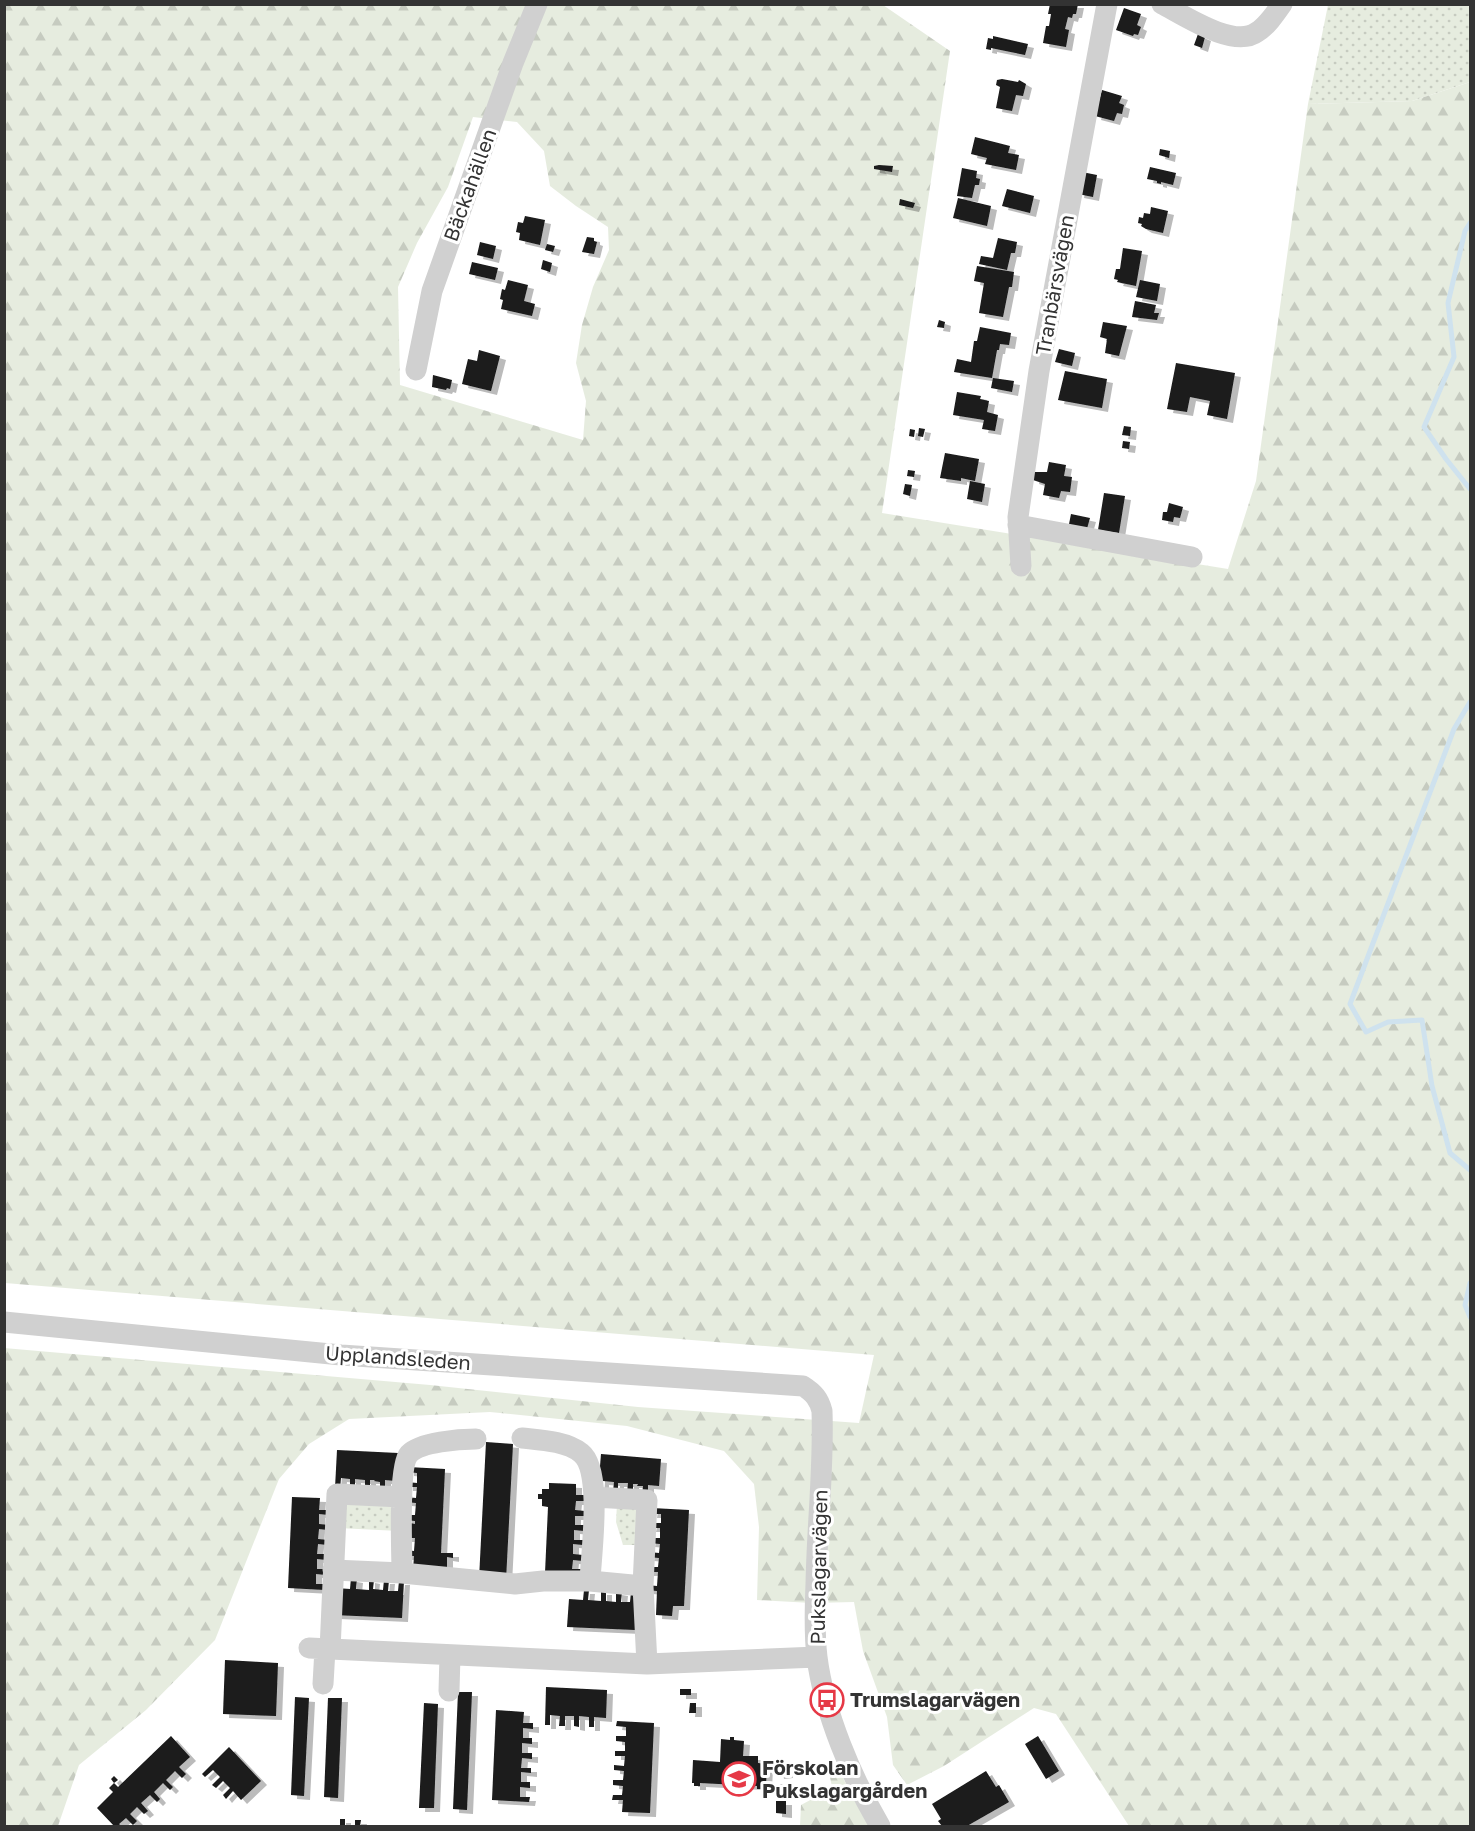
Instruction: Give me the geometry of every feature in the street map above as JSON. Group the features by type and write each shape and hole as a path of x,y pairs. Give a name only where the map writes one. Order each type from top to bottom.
{"street":[{"name":"Bäckahällen","path":"416,370 432,291 513,63 537,4"},
{"name":"Tranbärsvägen","path":"1021,566 1018,517 1040,371 1107,4"},
{"path":"1162,4 1222,34 1240,38 1257,32 1282,4"},
{"path":"1018,525 1192,557"},
{"name":"Upplandsleden","path":"4,1322 341,1355 621,1375 793,1384"},
{"name":"Pukslagarvägen","path":"793,1384 803,1386 813,1392 819,1400 822,1411 815,1602 817,1658 827,1700 847,1762 880,1827"},
{"path":"522,1438 547,1441 582,1454 590,1465 594,1497 590,1581"},
{"path":"402,1573 402,1497 406,1460 410,1453 420,1448 476,1439"},
{"path":"323,1684 321,1649 333,1570 337,1494 402,1497"},
{"path":"594,1497 647,1500 643,1586 647,1664"},
{"path":"333,1570 402,1573 515,1584 543,1581 590,1581 643,1586"},
{"path":"321,1649 647,1664 817,1658"},
{"path":"449,1691 450,1655"}],"green space":[{"path":"5,5 883,5 950,51 882,513 1228,569 1256,481 1308,104 1412,101 1470,82 1470,1826 1129,1826 1056,1714 1034,1708 944,1766 907,1785 893,1765 887,1717 863,1651 854,1602 812,1603 757,1600 759,1527 754,1484 724,1451 627,1426 490,1412 349,1419 309,1444 279,1479 215,1640 146,1710 79,1765 58,1826 5,1826 4,1348 430,1385 638,1407 859,1423 874,1355 5,1283","holes":["473,117 517,122 544,151 550,186 608,227 609,250 593,287 582,325 576,363 586,401 583,440 400,385 398,287 417,243 448,187"]},
{"path":"1328,5 1470,5 1470,82 1412,101 1308,104"},
{"path":"392,1503 399,1531 338,1528 343,1504"},
{"path":"617,1504 638,1505 643,1545 623,1545 616,1522"},
{"path":"838,1765 870,1826 800,1826 801,1805 814,1798 834,1796 828,1768"}],"building":[{"path":"1050,4 1078,4 1076,14 1073,14 1072,18 1068,17 1065,29 1069,30 1066,47 1043,43 1046,26 1049,26"},
{"path":"1124,8 1141,14 1137,25 1141,27 1138,35 1133,36 1116,30"},
{"path":"1198,34 1205,37 1202,48 1194,45"},
{"path":"993,36 1028,44 1025,55 986,49 988,38 993,39"},
{"path":"997,80 1018,82 1019,80 1026,84 1023,96 1016,95 1012,111 996,108 1000,87 996,85"},
{"path":"1102,90 1122,96 1119,103 1124,105 1122,114 1117,113 1114,121 1095,116"},
{"path":"975,137 1010,146 1008,153 1019,155 1016,170 985,164 987,158 971,154"},
{"path":"1160,149 1170,151 1169,158 1159,155"},
{"path":"874,166 893,166 892,172 874,169"},
{"path":"1150,167 1176,173 1173,185 1147,179"},
{"path":"962,168 977,171 976,178 980,179 979,185 975,185 972,198 957,196"},
{"path":"1082,172 1097,175 1093,197 1078,194"},
{"path":"1007,189 1034,196 1030,213 1002,206"},
{"path":"958,198 991,206 987,226 953,218"},
{"path":"900,199 915,203 913,208 899,205"},
{"path":"1151,207 1168,211 1163,233 1146,229 1138,223 1139,217 1143,218 1144,213 1150,214"},
{"path":"525,216 545,220 540,245 519,240 520,233 516,232 518,222 523,223"},
{"path":"587,237 594,238 597,242 594,254 582,252"},
{"path":"998,238 1017,242 1015,253 1011,253 1007,270 979,264 981,256 993,258"},
{"path":"480,242 496,246 493,259 477,255"},
{"path":"547,244 555,246 553,252 545,250"},
{"path":"1123,248 1142,251 1136,286 1117,282 1118,280 1114,279 1116,269 1120,269"},
{"path":"543,260 552,263 550,272 541,269"},
{"path":"472,262 498,268 495,280 469,274"},
{"path":"977,266 1014,272 1003,317 979,313 984,283 974,281"},
{"path":"508,280 528,285 524,301 535,304 532,316 501,309 502,289 505,290"},
{"path":"1140,280 1160,284 1157,301 1136,297"},
{"path":"1135,301 1156,305 1154,313 1159,313 1157,320 1132,317"},
{"path":"939,320 945,322 944,328 937,327"},
{"path":"1103,322 1127,326 1119,356 1105,353 1107,339 1100,337"},
{"path":"980,327 1011,333 1009,345 1000,344 997,350 992,378 954,372 957,359 971,362 974,341 977,341"},
{"path":"1059,349 1075,353 1072,366 1055,362"},
{"path":"479,350 500,356 491,391 462,384 468,359 477,361"},
{"path":"1176,363 1235,373 1227,419 1207,415 1210,401 1190,397 1187,412 1167,409"},
{"path":"1065,371 1107,379 1102,408 1058,400"},
{"path":"433,375 452,380 450,389 432,387"},
{"path":"993,378 1014,381 1012,392 991,388"},
{"path":"957,392 981,396 980,399 989,401 987,412 998,415 995,431 982,429 984,420 953,415"},
{"path":"1124,426 1131,427 1130,436 1122,435"},
{"path":"919,428 925,429 923,437 918,436"},
{"path":"910,429 915,430 914,437 909,436"},
{"path":"1123,441 1130,442 1129,449 1122,448"},
{"path":"945,453 979,459 975,481 940,478"},
{"path":"1049,462 1066,465 1064,476 1072,477 1070,492 1061,491 1059,498 1043,495 1045,484 1033,480 1034,472 1047,472"},
{"path":"908,470 915,471 914,477 907,476"},
{"path":"970,481 985,484 982,502 967,499"},
{"path":"905,484 912,485 910,496 903,494"},
{"path":"1104,493 1125,496 1119,533 1098,530"},
{"path":"1169,503 1183,507 1180,518 1174,517 1173,522 1162,520 1163,512 1167,512"},
{"path":"1071,514 1090,518 1086,532 1069,524"},
{"path":"486,1442 513,1444 506,1580 479,1579"},
{"path":"337,1450 398,1453 396,1481 385,1480 385,1491 380,1490 380,1482 370,1480 370,1490 365,1490 365,1480 355,1479 355,1489 350,1489 350,1479 341,1478 340,1489 335,1488"},
{"path":"601,1454 661,1459 659,1486 648,1485 648,1495 642,1495 643,1486 633,1484 633,1494 627,1493 628,1483 618,1483 618,1493 613,1492 614,1482 603,1481 603,1492 598,1491"},
{"path":"408,1467 445,1469 441,1553 453,1553 453,1558 447,1557 447,1571 413,1570 414,1556 404,1556 404,1550 414,1551 415,1538 405,1538 410,1523 415,1524 415,1521 406,1520 406,1515 415,1515 416,1503 406,1502 406,1497 416,1498 417,1487 407,1487 407,1482 417,1483 417,1473 408,1472"},
{"path":"549,1483 576,1484 576,1495 586,1495 586,1501 576,1501 575,1510 585,1511 585,1516 575,1516 575,1525 584,1525 584,1531 574,1530 574,1540 583,1540 583,1545 573,1544 573,1554 583,1555 583,1561 573,1560 572,1569 582,1569 582,1575 545,1573 548,1507 542,1506 542,1499 538,1499 538,1494 542,1494 542,1489 549,1489"},
{"path":"292,1497 320,1498 319,1510 329,1510 329,1515 319,1514 319,1524 329,1525 328,1530 319,1529 318,1539 328,1540 328,1545 318,1544 317,1554 327,1554 327,1560 317,1559 317,1569 327,1569 326,1575 316,1574 316,1584 326,1584 325,1590 288,1588"},
{"path":"652,1508 689,1510 684,1606 673,1606 672,1616 656,1615 657,1591 647,1590 647,1585 657,1586 658,1572 648,1572 648,1567 658,1567 659,1558 648,1557 649,1552 659,1553 660,1544 649,1543 650,1538 660,1538 660,1528 650,1528 651,1523 661,1523 661,1514 651,1514"},
{"path":"351,1578 357,1579 356,1589 369,1590 369,1579 374,1580 373,1589 383,1590 384,1580 389,1580 388,1591 398,1591 399,1581 404,1581 402,1618 334,1615 336,1588 350,1589"},
{"path":"584,1590 589,1590 588,1600 601,1601 601,1591 606,1591 606,1601 616,1602 616,1591 622,1592 621,1602 630,1602 631,1592 637,1593 635,1630 567,1627 569,1599 583,1600"},
{"path":"225,1660 278,1663 276,1716 223,1714"},
{"path":"546,1687 607,1690 606,1718 594,1717 594,1727 589,1727 589,1717 579,1716 579,1727 574,1726 574,1716 565,1716 565,1726 559,1726 560,1716 550,1715 550,1725 545,1725"},
{"path":"680,1689 691,1689 691,1695 680,1695"},
{"path":"458,1692 472,1692 467,1810 453,1809"},
{"path":"295,1697 309,1698 304,1796 291,1795"},
{"path":"328,1698 342,1698 338,1798 324,1797"},
{"path":"424,1703 438,1704 434,1808 419,1808"},
{"path":"690,1703 696,1703 696,1713 689,1713"},
{"path":"496,1710 524,1712 523,1723 533,1723 533,1729 523,1728 523,1738 532,1738 532,1744 522,1743 522,1753 532,1753 532,1759 522,1758 521,1768 531,1768 531,1773 521,1772 521,1782 530,1782 530,1788 520,1787 520,1797 530,1797 529,1802 492,1800"},
{"path":"617,1721 654,1723 650,1813 622,1812 623,1800 612,1800 613,1795 622,1795 623,1786 613,1785 613,1780 623,1780 624,1771 614,1770 614,1765 624,1766 625,1756 615,1756 615,1751 625,1751 625,1742 616,1741 616,1736 626,1736 626,1727 616,1726"},
{"path":"171,1736 190,1757 179,1767 186,1774 182,1778 175,1771 166,1780 173,1787 170,1790 163,1783 154,1792 160,1799 157,1802 150,1795 141,1803 148,1811 144,1814 137,1807 130,1814 137,1821 133,1825 126,1818 119,1824 121,1826 114,1826 97,1808 113,1792 109,1788 114,1783 118,1787"},
{"path":"1038,1736 1059,1771 1046,1779 1025,1744"},
{"path":"730,1737 744,1741 743,1756 758,1756 758,1763 767,1764 766,1786 763,1786 763,1789 757,1789 757,1786 700,1783 700,1786 694,1786 692,1783 693,1760 720,1762 721,1739 730,1740"},
{"path":"229,1747 261,1781 241,1800 233,1791 226,1799 223,1795 230,1788 223,1781 216,1788 212,1785 220,1777 213,1770 205,1777 202,1774"},
{"path":"786,1768 787,1774 778,1775 777,1769"},
{"path":"986,1771 996,1787 999,1785 1009,1802 967,1826 942,1826 938,1821 941,1819 932,1804"},
{"path":"114,1776 118,1780 114,1783 111,1779"},
{"path":"777,1784 787,1785 786,1791 777,1791"},
{"path":"776,1801 786,1801 786,1814 776,1813"},
{"path":"340,1819 345,1819 345,1826 340,1826"},
{"path":"355,1820 361,1820 360,1826 355,1826"}],"waterway":[{"path":"1470,223 1465,231 1448,303 1454,357 1424,427 1470,489"},
{"path":"1470,702 1454,729 1350,1004 1366,1032 1388,1022 1422,1020 1432,1086 1450,1153 1470,1170"},
{"path":"1470,1283 1465,1305 1470,1317"}],"place":[{"name":"Trumslagarvägen","path":"827,1700"},
{"name":"Förskolan Pukslagargården","path":"739,1779"}]}
